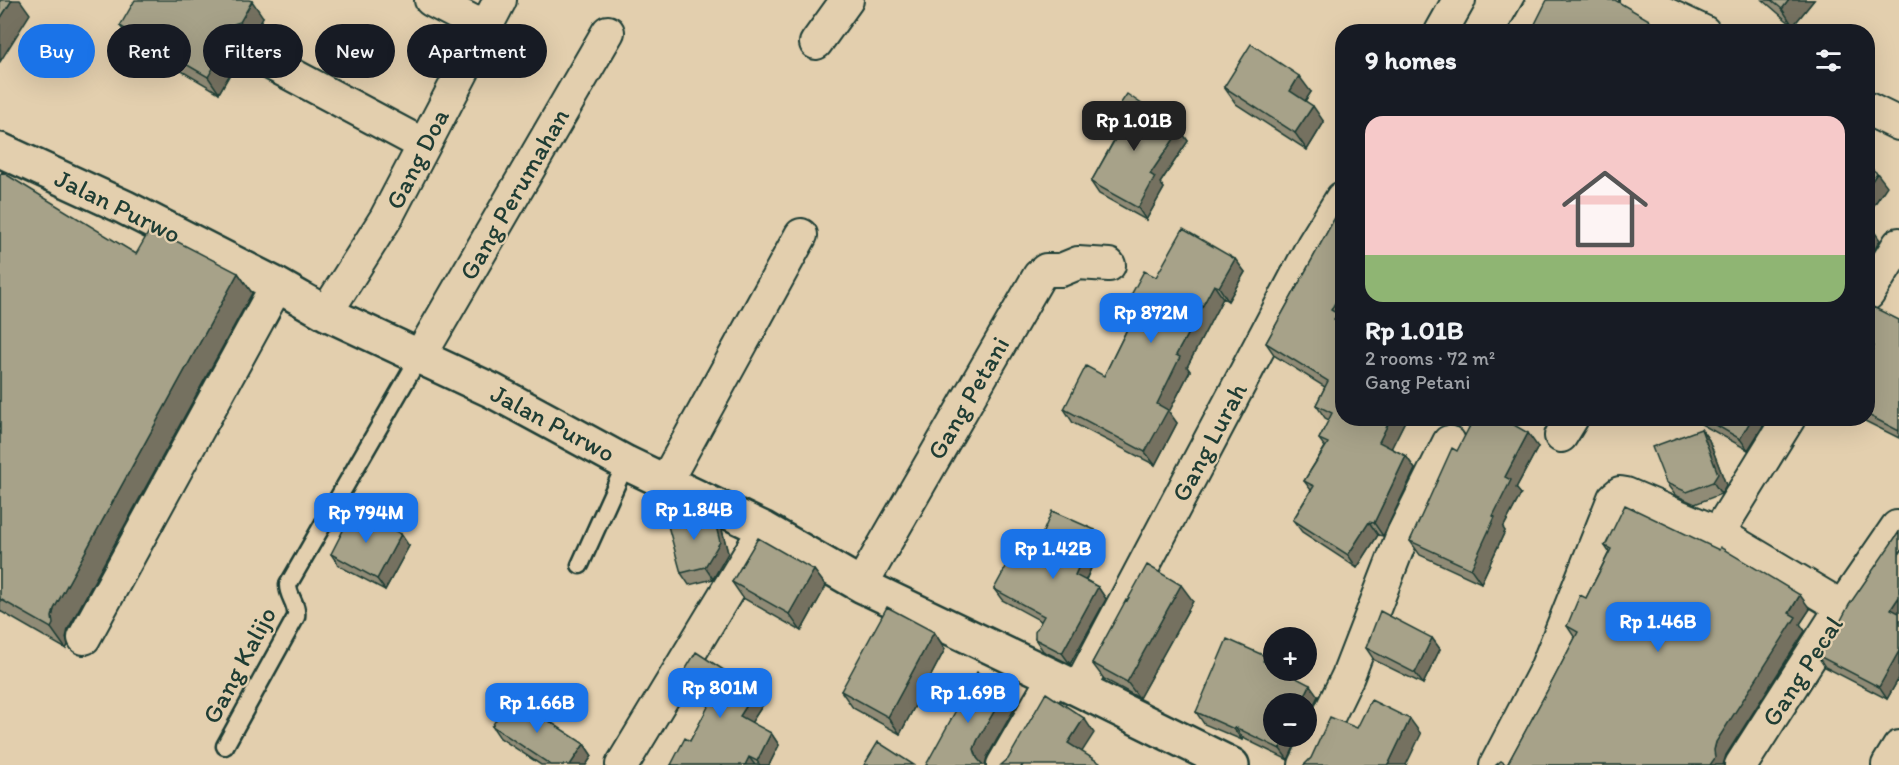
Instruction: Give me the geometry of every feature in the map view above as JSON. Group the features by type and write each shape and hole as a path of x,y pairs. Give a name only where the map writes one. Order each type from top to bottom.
{"street":[{"path":"431,0 477,24"},
{"name":"Gang Doa","path":"487,24 500,0"},
{"path":"816,44 847,0"},
{"path":"1446,24 1459,0"},
{"path":"1530,24 1544,0"},
{"path":"1636,0 1687,24"},
{"name":"Gang Perumahan","path":"420,356 608,32"},
{"path":"298,78 424,145"},
{"name":"Gang Doa","path":"326,313 386,218 459,78"},
{"path":"1875,112 1899,124"},
{"name":"Jalan Purwo","path":"0,150 124,207 277,285 326,313 493,391 626,463 764,529 861,585 1232,765"},
{"name":"Gang Lurah","path":"1004,765 1066,683 1335,209"},
{"path":"666,481 801,235"},
{"path":"1875,283 1899,244"},
{"name":"Gang Petani","path":"861,585 1039,276 1046,270 1061,270 1078,263 1109,265"},
{"path":"84,638 277,285"},
{"path":"1718,533 1784,426"},
{"path":"1305,765 1348,676 1403,534 1449,442"},
{"path":"1496,765 1546,669 1614,498 1620,493 1718,533 1842,608"},
{"name":"Gang Pecal","path":"1741,765 1897,527"},
{"path":"622,765 764,529"},
{"path":"1888,765 1899,747"}],"lane":[{"name":"Gang Kalijo","path":"225,746 296,616 297,609 288,593 288,585 420,356"},
{"path":"580,565 626,463"}],"building":[{"path":"0,0 12,0 0,19"},
{"path":"135,0 252,1 240,22 203,24 203,74 191,67 191,24 121,24"},
{"path":"1547,0 1615,0 1649,20 1647,24 1535,24"},
{"path":"1771,0 1789,0 1782,9"},
{"path":"1251,44 1299,76 1290,91 1313,106 1295,133 1224,87"},
{"path":"1127,94 1180,130 1150,174 1155,177 1138,208 1091,182 1122,127 1110,119"},
{"path":"2,172 136,254 151,228 238,273 54,609 51,628 0,599 0,175"},
{"path":"1335,218 1335,303 1331,310 1335,312 1335,426 1387,426 1379,442 1406,456 1374,523 1369,522 1348,555 1293,520 1314,486 1304,481 1328,443 1319,439 1332,413 1316,405 1328,381 1266,343"},
{"path":"1183,229 1235,259 1219,287 1214,285 1176,355 1180,357 1157,404 1168,410 1145,452 1064,409 1086,366 1104,376 1134,315 1123,310 1144,271 1156,277"},
{"path":"1875,308 1899,320 1899,431 1875,419"},
{"path":"1470,426 1516,426 1528,433 1505,477 1511,480 1471,569 1410,541 1452,448 1457,451"},
{"path":"1718,426 1747,426 1740,439"},
{"path":"1701,429 1718,474 1713,482 1687,492 1666,483 1652,447"},
{"path":"1625,505 1719,550 1720,547 1800,595 1789,613 1796,617 1716,742 1715,758 1710,765 1507,765 1578,632 1567,626 1580,595 1586,598 1611,549 1605,546"},
{"path":"354,509 401,534 377,579 331,554"},
{"path":"1052,511 1095,530 1075,575 1098,587 1062,653 1035,639 1035,632 1044,616 994,589 1013,554 1030,563"},
{"path":"702,513 714,518 720,542 705,567 681,573 667,522"},
{"path":"1899,532 1899,597 1891,609 1899,613 1899,651 1879,687 1817,655 1827,639 1830,641 1849,605"},
{"path":"758,538 814,570 789,614 732,582"},
{"path":"1147,565 1181,585 1127,682 1092,663"},
{"path":"887,607 934,632 888,717 841,691"},
{"path":"1380,611 1432,638 1415,673 1366,648"},
{"path":"1227,639 1263,655 1263,681 1302,681 1310,685 1306,693 1263,693 1263,741 1196,712"},
{"path":"696,652 756,691 740,716 771,733 757,761 749,757 745,765 671,765 685,738 690,741 711,701 679,680"},
{"path":"977,672 1007,689 974,749 983,765 926,765"},
{"path":"1046,693 1084,718 1068,743 1103,765 1001,765 1008,759"},
{"path":"511,696 584,744 570,765 551,765 492,726"},
{"path":"1371,700 1410,719 1388,765 1304,765 1317,747 1330,717 1357,728"},
{"path":"878,742 914,765 864,765"}]}
